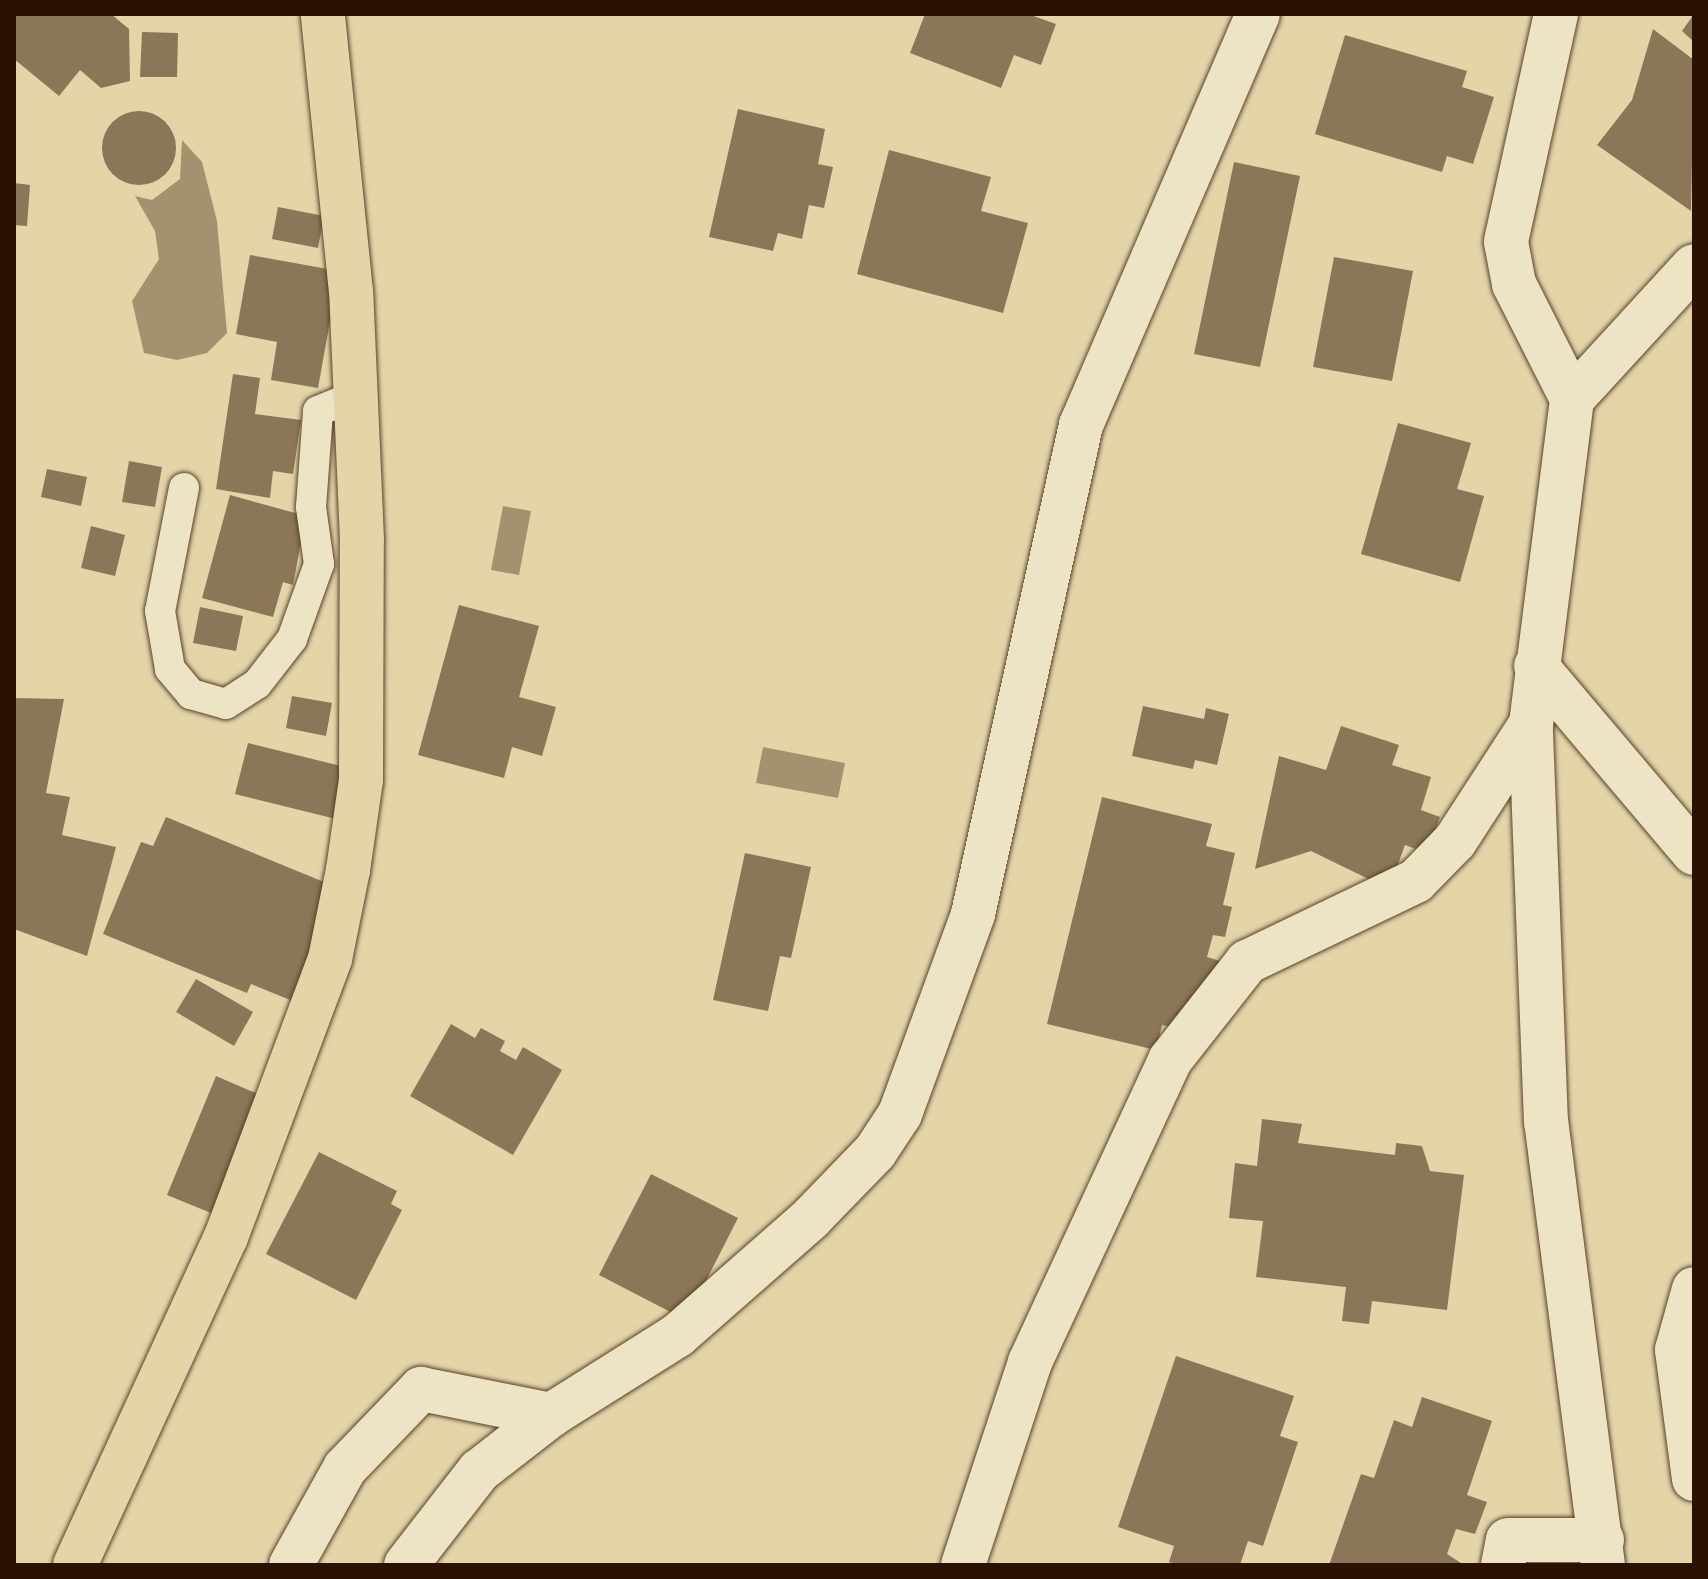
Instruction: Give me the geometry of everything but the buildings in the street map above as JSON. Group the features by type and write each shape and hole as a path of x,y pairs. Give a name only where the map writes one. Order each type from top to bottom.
{"main road":[{"path":"75,1565 226,1237 330,959 361,780 362,540 352,397 351,292 323,14"}],"street":[{"path":"406,1565 479,1471 551,1415 678,1335 811,1218 875,1152 900,1114 973,914 1081,425 1258,14"},
{"path":"1503,1565 1508,1540 1602,1552 1546,1123 1531,724 1572,399 1514,284 1506,242 1556,14"},
{"path":"1572,399 1694,266"},
{"path":"1536,666 1694,853"},
{"path":"963,1565 1030,1362 1170,1060 1247,962 1416,881 1455,841 1531,724"},
{"path":"1694,1289 1677,1350 1694,1479"},
{"path":"291,1565 345,1468 421,1389 551,1415"}],"lane":[{"path":"184,488 160,611 170,669 191,694 226,704 257,684 292,639 319,564 311,507 318,411 352,397"}],"shaded area":[{"path":"182,140 202,162 217,221 227,333 207,353 177,360 144,353 132,301 159,259 155,231 135,196 152,200 180,179"},
{"path":"503,506 531,511 519,575 491,570"},
{"path":"763,747 845,763 838,798 756,783"}]}
